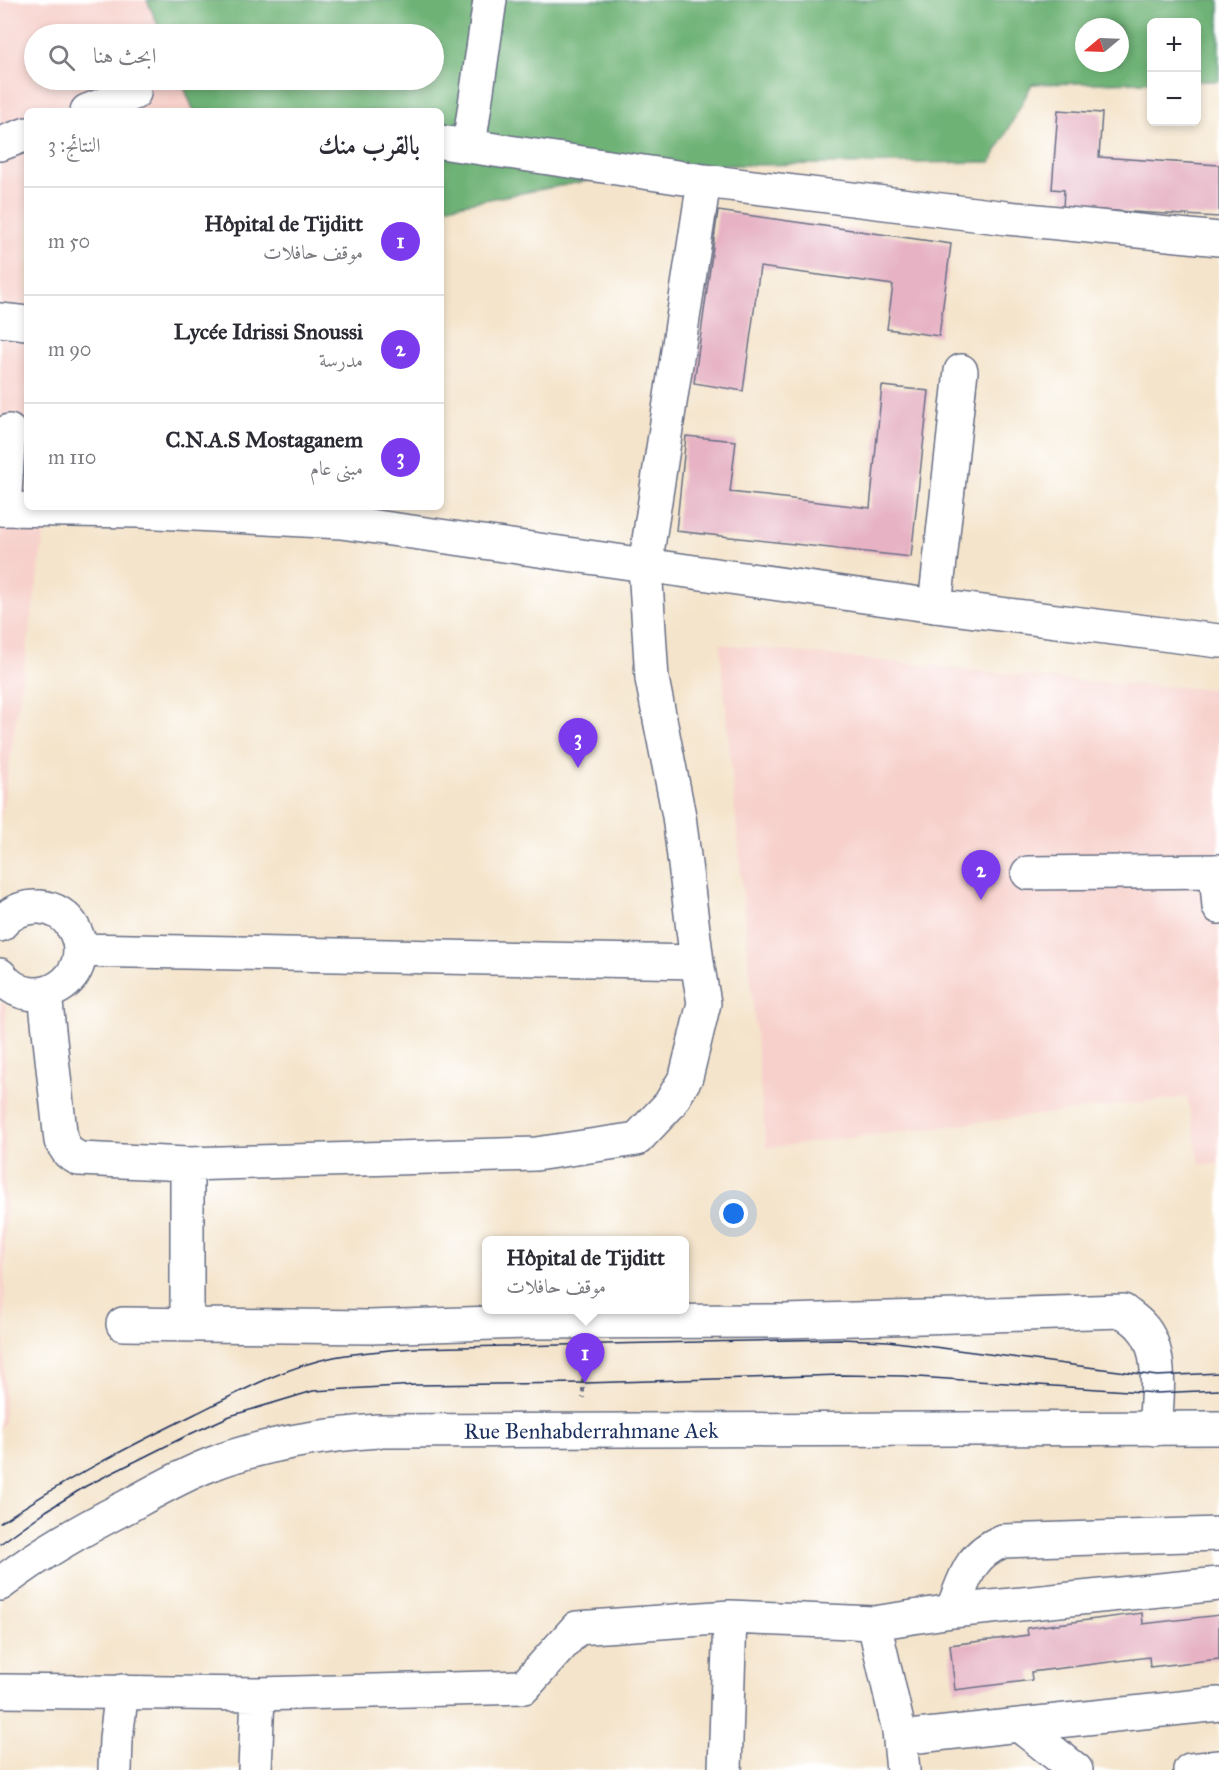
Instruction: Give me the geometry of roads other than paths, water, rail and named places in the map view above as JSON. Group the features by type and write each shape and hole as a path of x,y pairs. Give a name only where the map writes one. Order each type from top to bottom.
{"street":[{"path":"490,0 455,144 704,181 1007,218 1219,239"},
{"path":"95,108 134,93"},
{"path":"0,144 24,135"},
{"path":"45,994 61,1141 69,1153 80,1159 187,1164 536,1154 638,1139 670,1104 686,1077 704,1003 679,816 652,679 645,566 704,181"},
{"path":"0,320 24,323"},
{"path":"935,606 961,371"},
{"path":"12,431 2,509 24,509"},
{"path":"70,510 139,511 341,522 935,606 1219,641"},
{"path":"1028,873 1218,871 1219,907"},
{"path":"0,925 5,918 17,910 32,907 46,908 60,913 70,923 77,935 80,950 78,965 70,978 59,988 45,994 31,995 17,991 0,975"},
{"path":"80,950 697,962"},
{"path":"187,1164 187,1325"},
{"path":"123,1324 370,1327 580,1321 786,1321 1123,1311 1143,1327 1155,1349 1157,1393 1155,1429"},
{"name":"Rue Benhabderrahmane Aek","path":"0,1584 37,1556 171,1482 211,1464 341,1433 1219,1428"},
{"path":"952,1611 973,1561 988,1547 1003,1540 1219,1534"},
{"path":"0,1690 258,1694 524,1687 577,1628 730,1617 874,1623 952,1611 1219,1584"},
{"path":"725,1770 730,1617"},
{"path":"874,1623 901,1754 1019,1725 1219,1704"},
{"path":"115,1770 116,1738 122,1691"},
{"path":"255,1770 258,1694"},
{"path":"1019,1725 1076,1770"},
{"path":"1190,1770 1219,1767"}],"tram line":[{"path":"0,1523 96,1465 245,1389 316,1361 364,1352 415,1348 841,1339 888,1341 1157,1376 1219,1373"},
{"path":"0,1544 86,1486 188,1435 230,1416 313,1391 416,1385 585,1383 840,1375 903,1376 1157,1393 1219,1390"}],"place":[{"name":"C.N.A.S Mostaganem","path":"578,768"},
{"name":"Lycée Idrissi Snoussi","path":"981,900"},
{"name":"Hôpital de Tijditt","path":"585,1383"}]}
